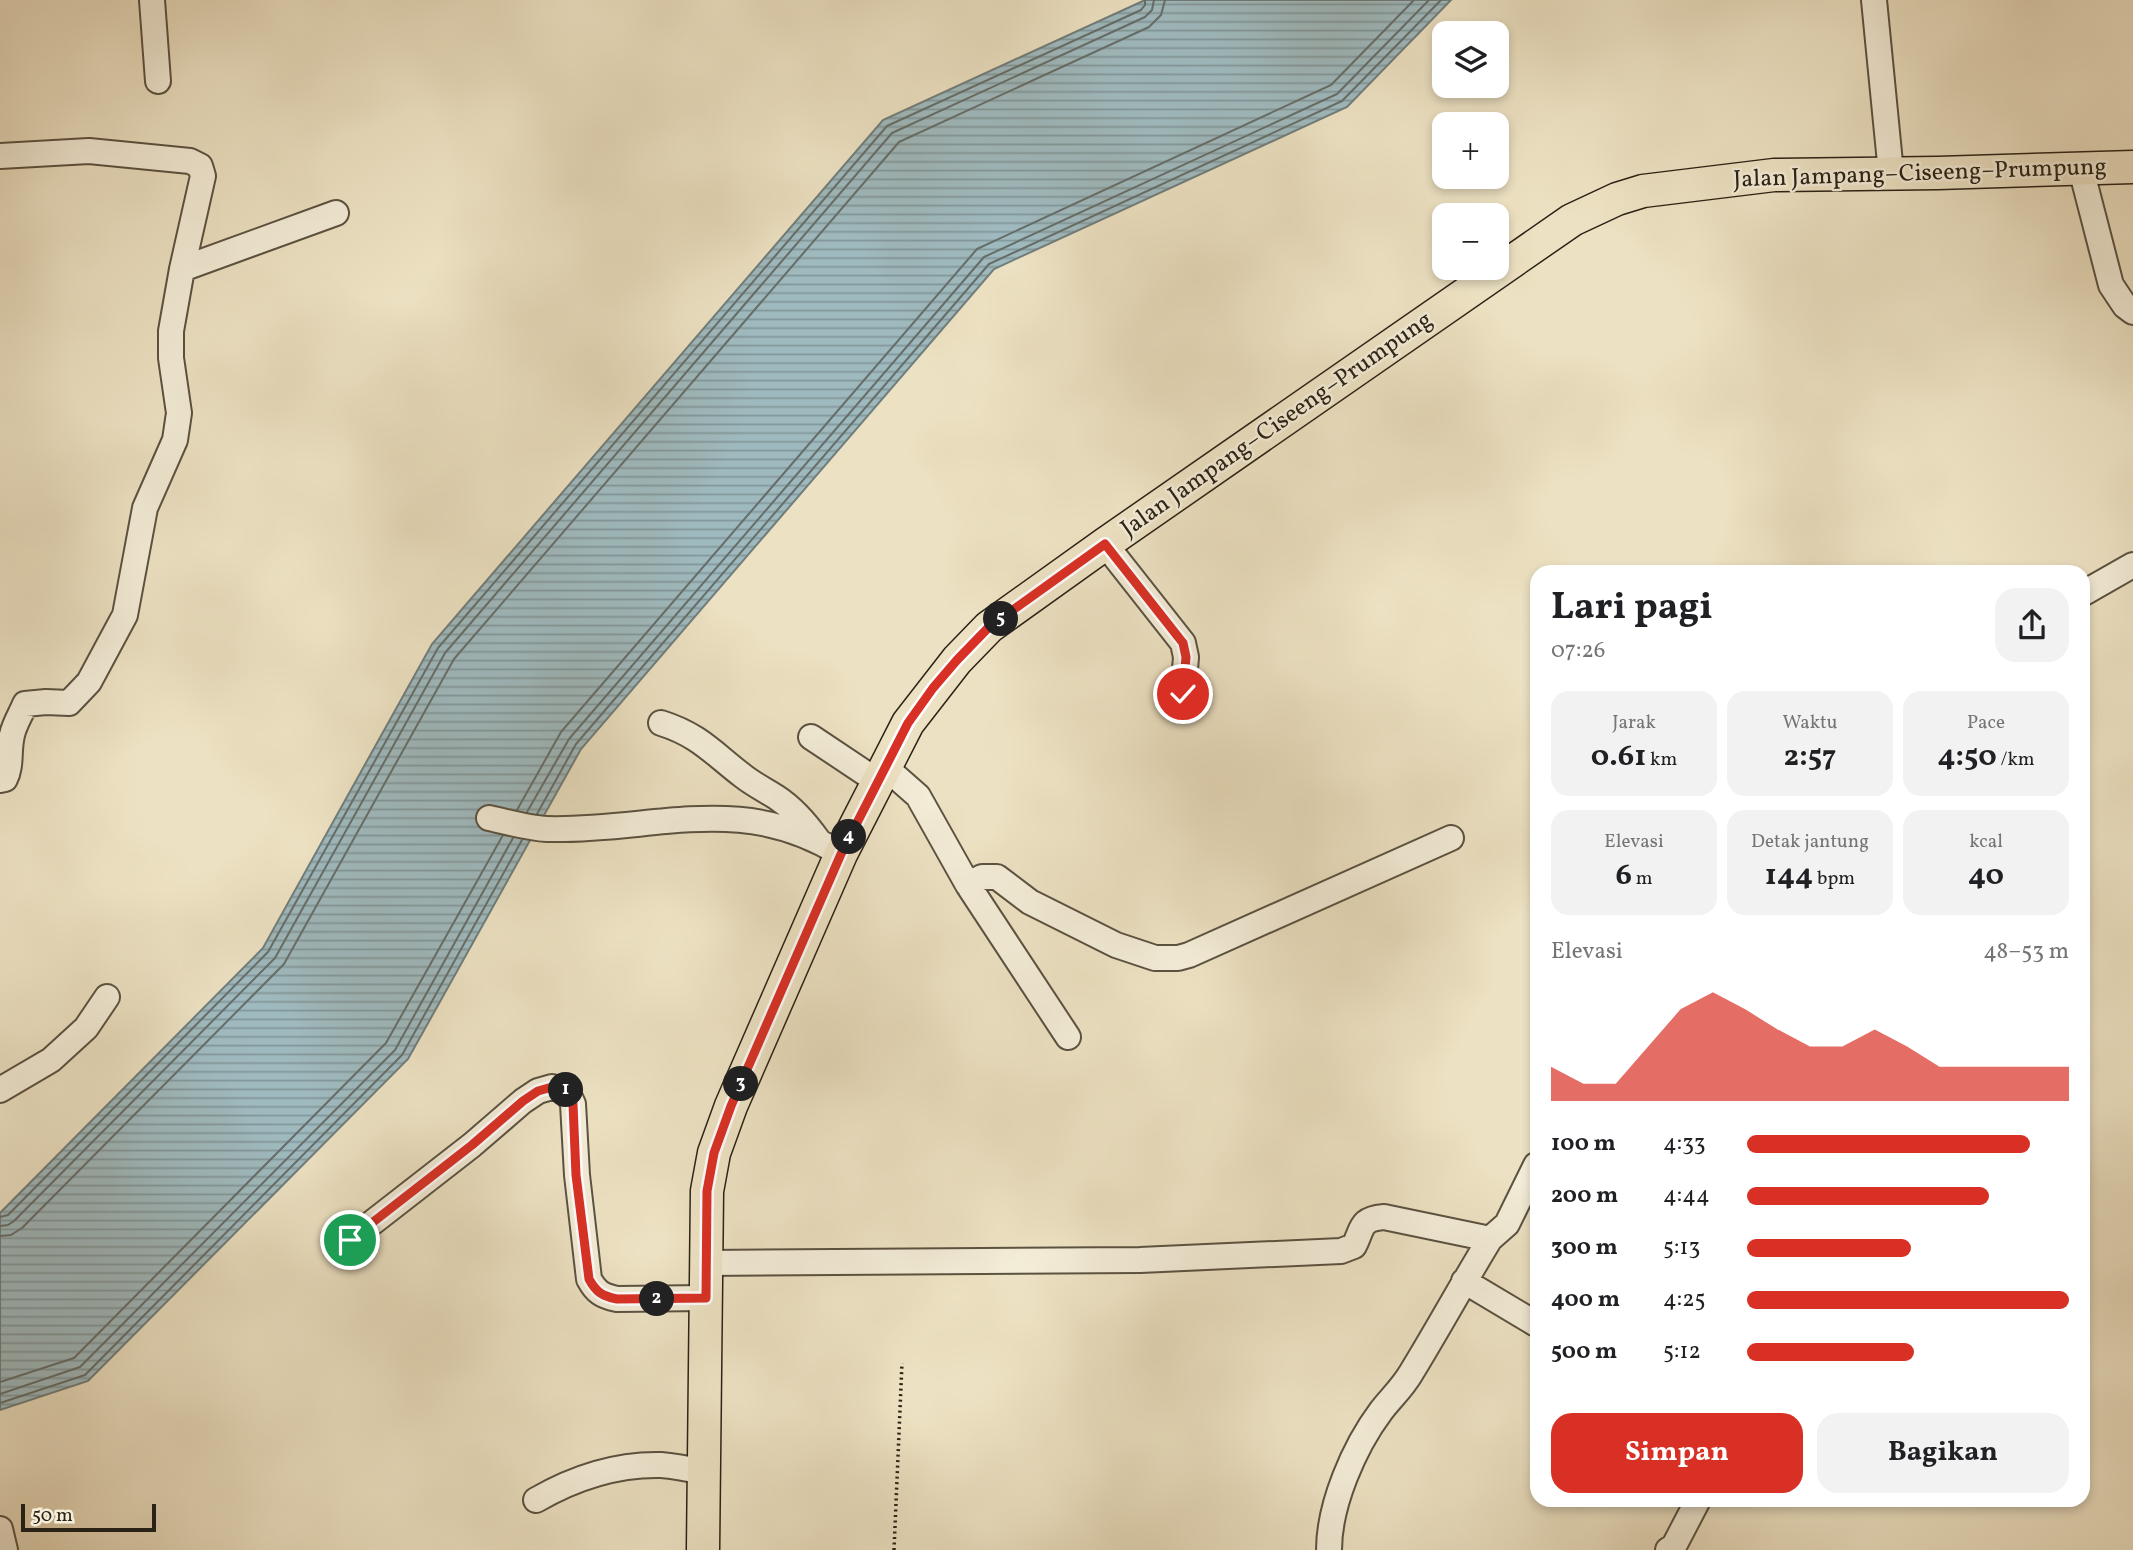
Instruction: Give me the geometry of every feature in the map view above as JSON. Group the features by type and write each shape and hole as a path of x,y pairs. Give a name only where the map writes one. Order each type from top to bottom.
{"main road":[{"name":"Jalan Jampang–Ciseeng–Prumpung","path":"703,1550 705,1263 707,1191 714,1153 829,847 881,774 908,723 933,688 989,627 1572,220 1616,199 1673,186 1774,175 2133,167"}],"street":[{"path":"152,0 158,81"},
{"path":"1874,0 1891,173"},
{"path":"0,156 89,151 196,163 203,176 181,269 170,331 170,358 180,413 175,440 145,508 125,615 89,682 69,704 25,704 12,734 10,769 5,779 0,780"},
{"path":"2081,169 2110,285 2125,306 2133,312"},
{"path":"181,269 335,214"},
{"path":"1105,544 1183,643 1186,657 1183,694"},
{"path":"2090,589 2133,565"},
{"path":"661,723 681,729 701,741 744,778 792,809 829,847"},
{"path":"811,737 918,796 968,885 1068,1037"},
{"path":"489,818 549,829 689,818 732,818 757,822 829,847"},
{"path":"968,885 982,877 997,877 1030,902 1116,945 1155,958 1178,958 1451,838"},
{"path":"0,1090 51,1060 86,1028 107,997"},
{"path":"350,1240 472,1145 523,1101 547,1088 556,1087 567,1091 573,1104 576,1175 589,1279 595,1290 604,1297 617,1299 706,1298"},
{"path":"1329,1550 1329,1529 1334,1511 1352,1461 1367,1433 1381,1410 1410,1376 1490,1238 1507,1224 1530,1177"},
{"path":"705,1263 1140,1260 1341,1251 1354,1246 1362,1224 1384,1217 1490,1238"},
{"path":"1464,1281 1530,1320"},
{"path":"536,1500 553,1490 598,1472 662,1465 704,1472"},
{"path":"1668,1550 1674,1546 1694,1507"},
{"path":"0,1529 5,1550"}],"path":[{"path":"894,1550 902,1363"}],"water":[{"path":"1145,0 1451,0 1347,107 994,269 581,749 408,1059 88,1381 0,1410 0,1213 263,948 432,644 883,120"}],"route":[{"path":"350,1240 472,1145 523,1101 538,1091 556,1087 567,1091 573,1104 576,1175 589,1279 595,1290 604,1297 617,1299 706,1298 707,1191 714,1153 731,1106 841,854 908,723 933,688 989,627 1105,544 1183,643 1186,650 1183,694"}]}
